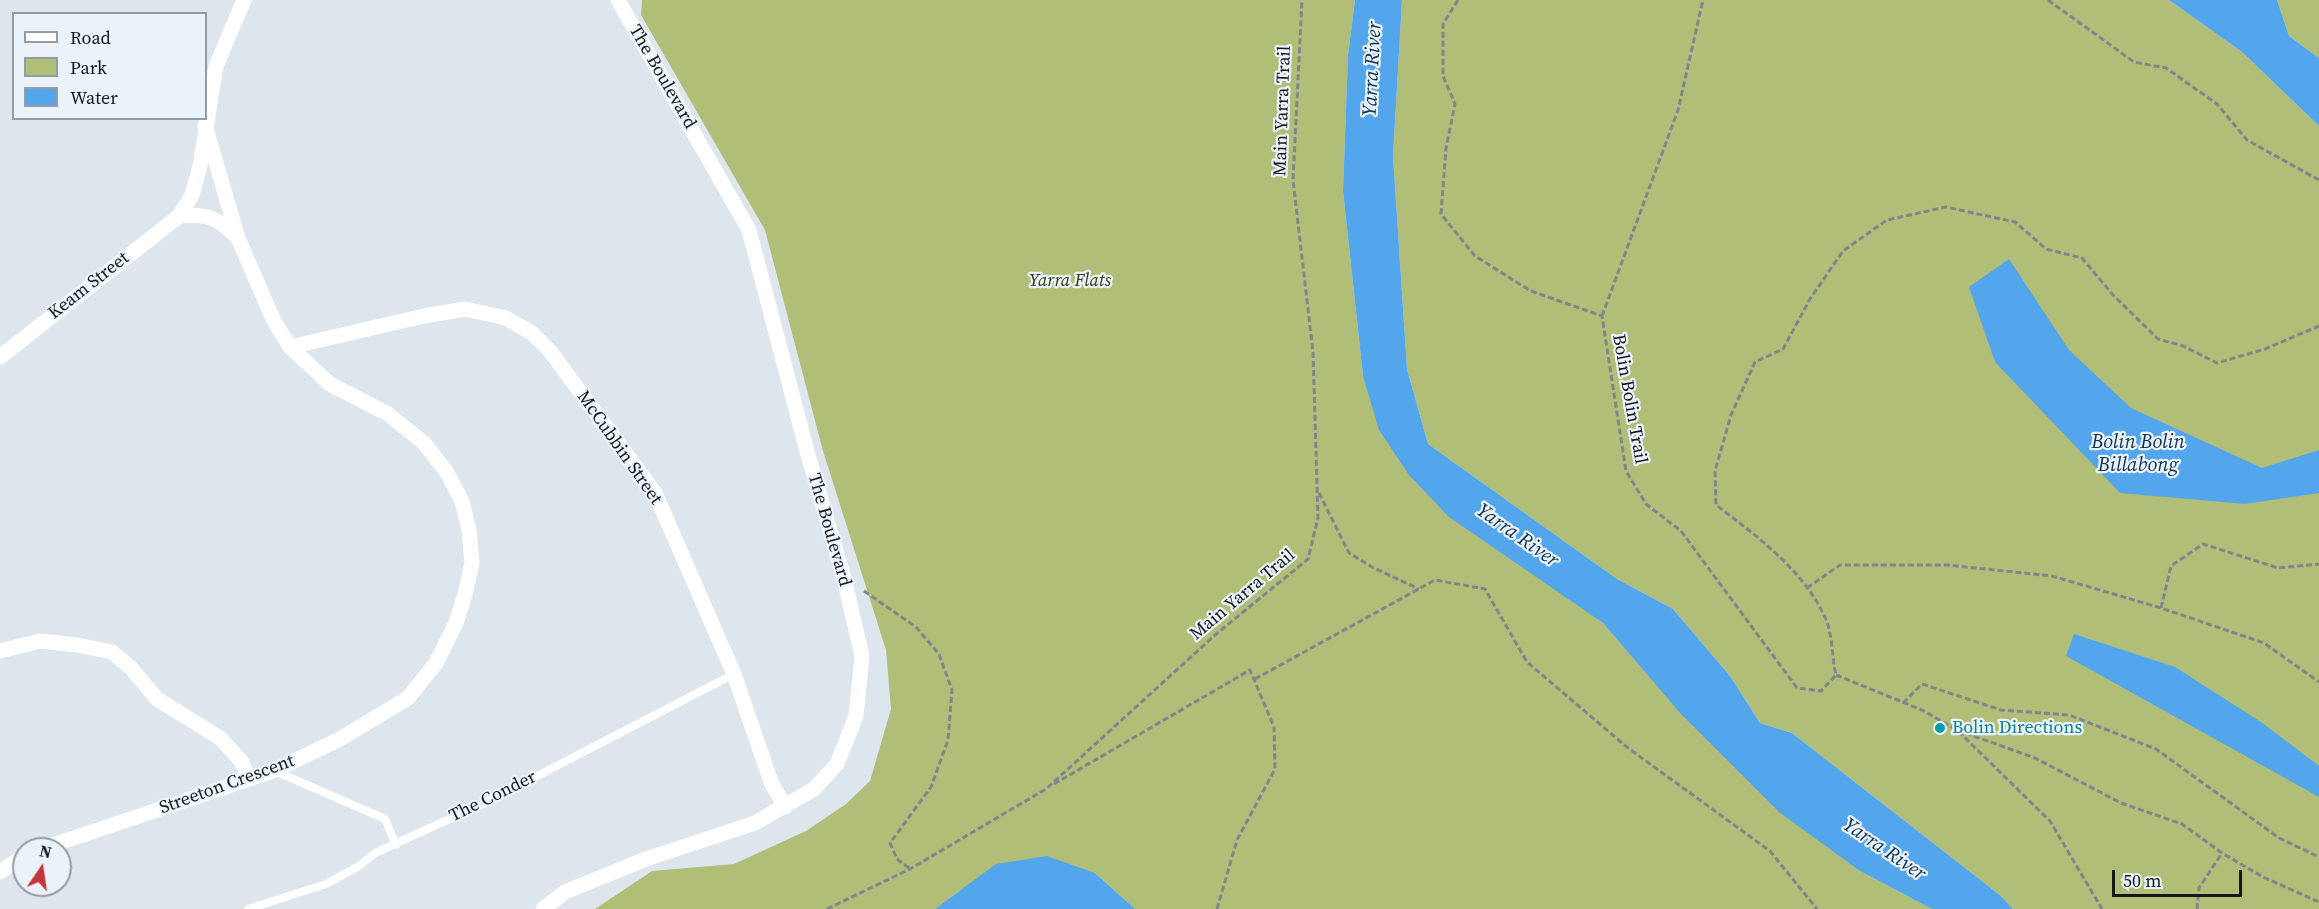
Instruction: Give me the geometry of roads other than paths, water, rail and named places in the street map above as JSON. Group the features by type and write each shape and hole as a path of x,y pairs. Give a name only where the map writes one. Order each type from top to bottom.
{"street":[{"name":"Keam Street","path":"207,114 216,66 244,0"},
{"name":"The Boulevard","path":"543,909 565,892 646,859 755,823 814,789 837,764 856,716 862,656 844,578 808,455 749,230 618,0"},
{"name":"Keam Street","path":"0,357 179,216 192,195 200,166 206,120"},
{"name":"Keam Street","path":"205,125 238,238"},
{"path":"179,216 209,216 224,224 238,238"},
{"name":"Streeton Crescent","path":"72,838 273,771 340,739 408,698 436,663 456,623 465,594 472,563 469,530 462,501 446,471 424,443 388,414 330,384 290,347 274,321 238,238"},
{"name":"McCubbin Street","path":"290,347 424,316 465,309 506,318 532,333 550,351 655,493 734,674 771,782 784,807"},
{"path":"0,651 40,641 112,652 131,668 157,699 220,738 242,761 249,778"}],"lane":[{"name":"The Conder","path":"248,909 327,884 359,866 375,853 489,801 734,674"},
{"path":"273,771 385,819 396,844"}],"water":[{"name":"Yarra River","path":"1355,0 1402,0 1393,156 1407,369 1428,444 1617,579 1673,609 1730,676 1760,723 1792,733 2001,896 2013,909 1932,909 1860,871 1779,812 1681,714 1603,623 1449,517 1409,475 1379,430 1363,376 1343,191 1348,55"},
{"path":"2169,0 2277,0 2289,36 2319,58 2319,126 2242,52"},
{"name":"Bolin Bolin Billabong","path":"2009,259 2069,350 2131,408 2262,468 2319,450 2319,493 2245,504 2120,493 1995,362 1969,287"},
{"path":"2074,634 2175,667 2261,722 2319,766 2319,797 2066,656"},
{"path":"1047,856 1095,873 1135,909 935,909 996,864"}],"place":[{"name":"Bolin Directions","path":"1940,728"}],"park label":[{"name":"Yarra Flats","path":"1070,281"}]}
